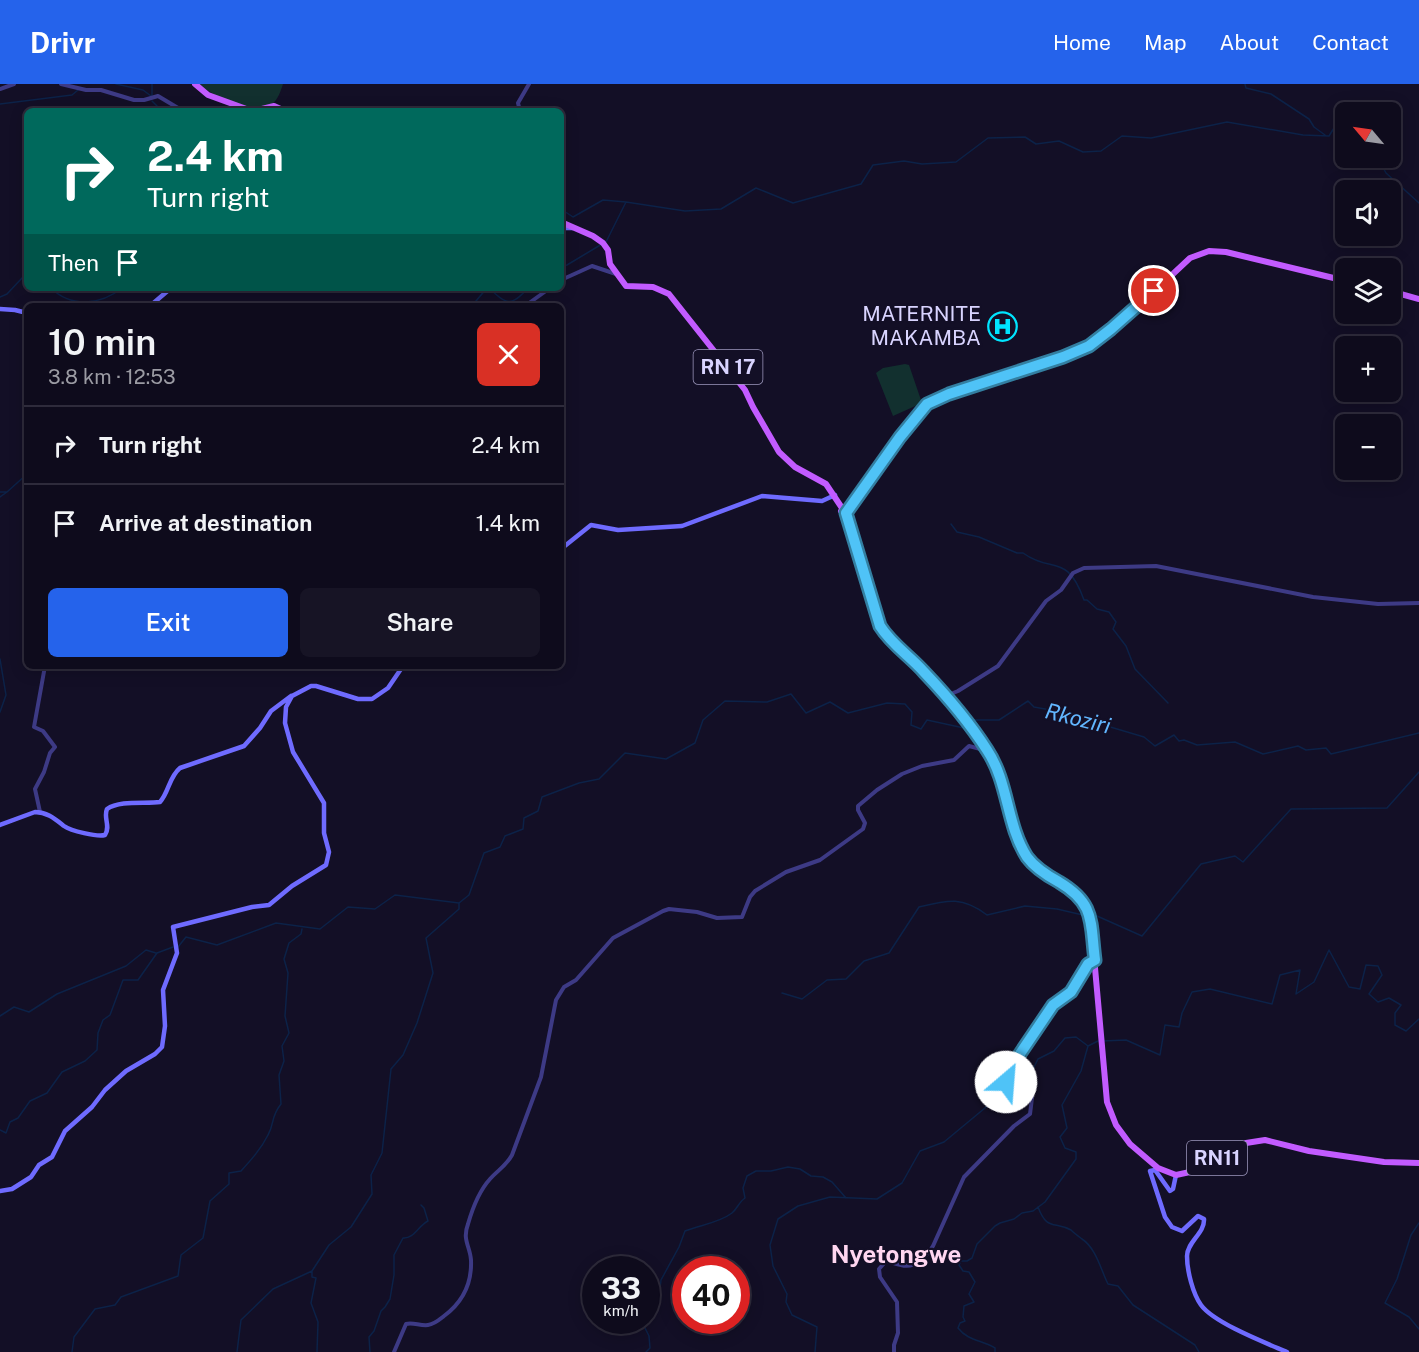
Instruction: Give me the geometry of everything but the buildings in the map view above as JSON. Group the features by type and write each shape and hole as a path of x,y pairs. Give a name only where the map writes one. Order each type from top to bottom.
{"main road":[{"path":"195,84 208,95 244,108"},
{"path":"564,224 593,236 604,245 616,274"},
{"path":"564,228 573,228"},
{"path":"845,509 918,412 929,402 1089,346 1143,302 1185,262 1203,252 1226,252 1335,278"},
{"name":"RN 17","path":"616,274 626,286 653,287 669,294 745,390 779,452 795,467 826,484 845,509"},
{"path":"154,303 168,291"},
{"path":"1401,294 1419,299"},
{"path":"0,309 24,312"},
{"path":"564,547 591,525 618,530 682,526 762,496 822,501 835,495"},
{"name":"RN11","path":"845,509 880,626 891,642 923,670 988,751 999,773 1015,834 1028,859 1043,872 1076,893 1085,903 1090,918 1095,960 1107,1102 1123,1137 1158,1168 1176,1175 1190,1172 1244,1144 1265,1140 1309,1151 1384,1162 1419,1162"},
{"path":"0,825 34,812 40,812 57,819 62,825 71,829 99,837 105,835 108,829 105,814 107,809 139,801 160,802 172,777 180,768 244,746 271,711 300,690 316,686 358,699 372,699 388,688 402,669"},
{"path":"0,1191 12,1189 31,1177 39,1165 52,1156 65,1131 105,1090 126,1071 159,1051 164,1038 163,990 177,953 173,927 252,907 269,905 292,886 326,865 329,852 324,833 324,803 298,762 285,728 285,708 291,696"},
{"path":"1176,1175 1173,1189 1170,1191 1155,1170 1150,1171 1165,1218 1172,1227 1182,1231 1196,1217 1200,1216 1204,1220 1187,1254 1200,1304 1207,1312 1222,1321 1287,1352"}],"street":[{"path":"0,89 14,84"},
{"path":"61,84 86,90 101,90 134,100 160,96 178,108"},
{"path":"519,108 518,103 529,84"},
{"path":"564,279 592,266 616,274"},
{"path":"529,303 546,291"},
{"path":"945,697 996,668 1046,602 1061,590 1073,573 1084,568 1156,566 1313,597 1378,604 1419,603"},
{"path":"40,812 35,789 50,753 55,747 43,731 34,727 34,718 41,699 45,669"},
{"path":"394,1352 406,1324 435,1323 455,1307 464,1294 469,1283 471,1263 465,1237 468,1223 486,1185 507,1165 512,1155 541,1077 556,1000 564,987 584,973 609,941 667,909 699,912 717,918 742,917 755,891 785,872 820,860 863,829 865,823 858,811 858,806 879,788 915,768 954,760 969,746 988,751"},
{"path":"894,1352 898,1333 897,1302 880,1277 879,1269 886,1261 906,1266 926,1256 933,1246 964,1177 1014,1126 1030,1114 1032,1098 1030,1085 1014,1087 1006,1082 1005,1077 1053,1005 1071,992 1088,964 1095,960"}],"green space":[{"path":"199,84 283,84 272,104 254,108 234,104"},
{"path":"909,365 922,403 893,416 876,373 883,368"}],"waterway":[{"path":"116,84 143,90 151,96"},
{"path":"152,84 152,95"},
{"path":"1245,84 1246,88 1271,94 1309,119 1314,127 1325,135"},
{"path":"0,104 72,95 78,90"},
{"path":"152,101 159,108"},
{"path":"606,242 626,202 685,211 721,209 756,188 793,203 861,184 873,165 904,161 922,164 956,162 988,138 1025,137 1036,144 1059,141 1083,152 1101,151 1122,136 1151,138 1227,122 1303,135 1329,136 1335,128"},
{"path":"1383,168 1419,203"},
{"path":"564,211 573,217 603,200 626,202"},
{"path":"564,266 602,244"},
{"path":"0,297 7,294 24,278"},
{"path":"55,291 68,299 86,302 105,298 118,291"},
{"path":"475,303 484,291"},
{"path":"492,291 509,302 525,291"},
{"path":"0,492 7,492 24,477"},
{"path":"0,497 7,492"},
{"path":"951,524 957,532 979,537 1065,570 1078,585 1084,600 1097,609 1109,612 1116,622 1113,629 1126,646 1135,669 1168,703"},
{"path":"0,659 6,695 0,712"},
{"name":"Rkoziri","path":"178,947 186,937 217,945 276,923 320,929 348,907 375,909 395,895 459,903 469,895 484,853 500,847 505,836 523,829 524,818 538,811 542,797 579,783 599,779 625,753 666,759 695,743 703,720 725,701 767,702 791,694 806,713 830,702 848,713 887,703 905,704 912,712 911,725 921,729 927,720 964,728 966,726"},
{"name":"Rkoziri","path":"969,724 974,720 999,720 1028,701 1034,707 1095,718 1107,726 1144,737 1155,746 1174,735 1179,741 1184,740 1197,745 1235,742 1263,754 1298,746 1306,750 1326,748 1331,754 1419,733"},
{"path":"1092,916 1097,916 1142,936 1201,864 1235,856 1243,862 1291,809 1387,808 1419,772"},
{"path":"782,993 802,999 827,980 846,979 864,961 889,953 919,907 954,901 970,905 987,915 1025,906 1057,909 1087,916"},
{"path":"237,1352 241,1320 273,1289 312,1271 329,1245 351,1227 372,1194 371,1175 382,1153 391,1069 403,1055 417,1023 433,973 426,938 459,909 459,903"},
{"path":"72,1352 74,1337 95,1309 115,1305 121,1297 178,1276 181,1255 203,1238 210,1201 229,1184 229,1173 241,1171 256,1154 270,1131 275,1113 281,1104 279,1075 284,1061 282,1046 289,1033 285,1016 288,973 284,959 289,943 301,934 302,929"},
{"path":"0,1130 6,1133 10,1122 18,1118 30,1101 47,1093 62,1072 85,1061 97,1050 98,1033 103,1020 110,1015 123,980 138,980 157,953 173,947"},
{"path":"0,1016 14,1007 29,1012 57,994 126,966 146,950 156,953"},
{"path":"1102,1041 1126,1040 1160,1055 1165,1025 1179,1027 1182,1013 1192,992 1210,989 1272,1004 1280,975 1300,970 1296,994 1314,982 1329,950 1349,987 1360,989 1366,965 1378,966 1382,975 1369,994 1378,1002 1389,998 1401,1005 1395,1013 1395,1025 1406,1031 1419,1019"},
{"path":"815,1352 817,1327 792,1315 786,1302 787,1294 773,1266 770,1245 778,1219 798,1206 830,1197 877,1199 902,1183 920,1151 944,1142 991,1103 1015,1074 1032,1071 1038,1059 1054,1051 1065,1038 1076,1037 1088,1046"},
{"path":"995,1352 995,1348 971,1338 958,1328 960,1323 965,1321 964,1306 974,1302 969,1294 975,1282 969,1272 963,1271 959,1265 961,1261 972,1258 977,1244 995,1226 1014,1219 1022,1213 1033,1211 1045,1202 1076,1159 1076,1152 1065,1148 1060,1137 1067,1128 1062,1105 1081,1071 1088,1046 1098,1041"},
{"path":"660,1288 661,1280 685,1231 715,1222 732,1213 745,1198 743,1188 747,1176 756,1171 771,1171 788,1167 800,1169 811,1176 823,1177 832,1182 846,1198"},
{"path":"370,1352 369,1337 374,1331 381,1311 390,1299 394,1275 394,1255 403,1238 413,1234 428,1221 421,1205"},
{"path":"1038,1207 1041,1215 1048,1222 1071,1230 1087,1243 1095,1254 1108,1284 1118,1286 1133,1305 1195,1345 1199,1352"},
{"path":"1419,1223 1411,1235 1397,1279 1385,1303 1409,1317 1419,1329"},
{"path":"312,1271 312,1277 316,1278 311,1303 318,1322 317,1352"},
{"path":"646,1352 650,1348 648,1334"}],"place":[{"name":"MATERNITE MAKAMBA","path":"1002,326"}],"district":[{"name":"Nyetongwe","path":"896,1255"}],"route":[{"path":"1006,1082 1005,1076 1053,1005 1071,992 1088,964 1095,960 1089,914 1085,903 1077,894 1043,872 1028,859 1015,834 999,773 988,751 933,681 888,639 880,626 846,513 918,412 927,404 949,394 1063,357 1089,346 1154,291"}]}
